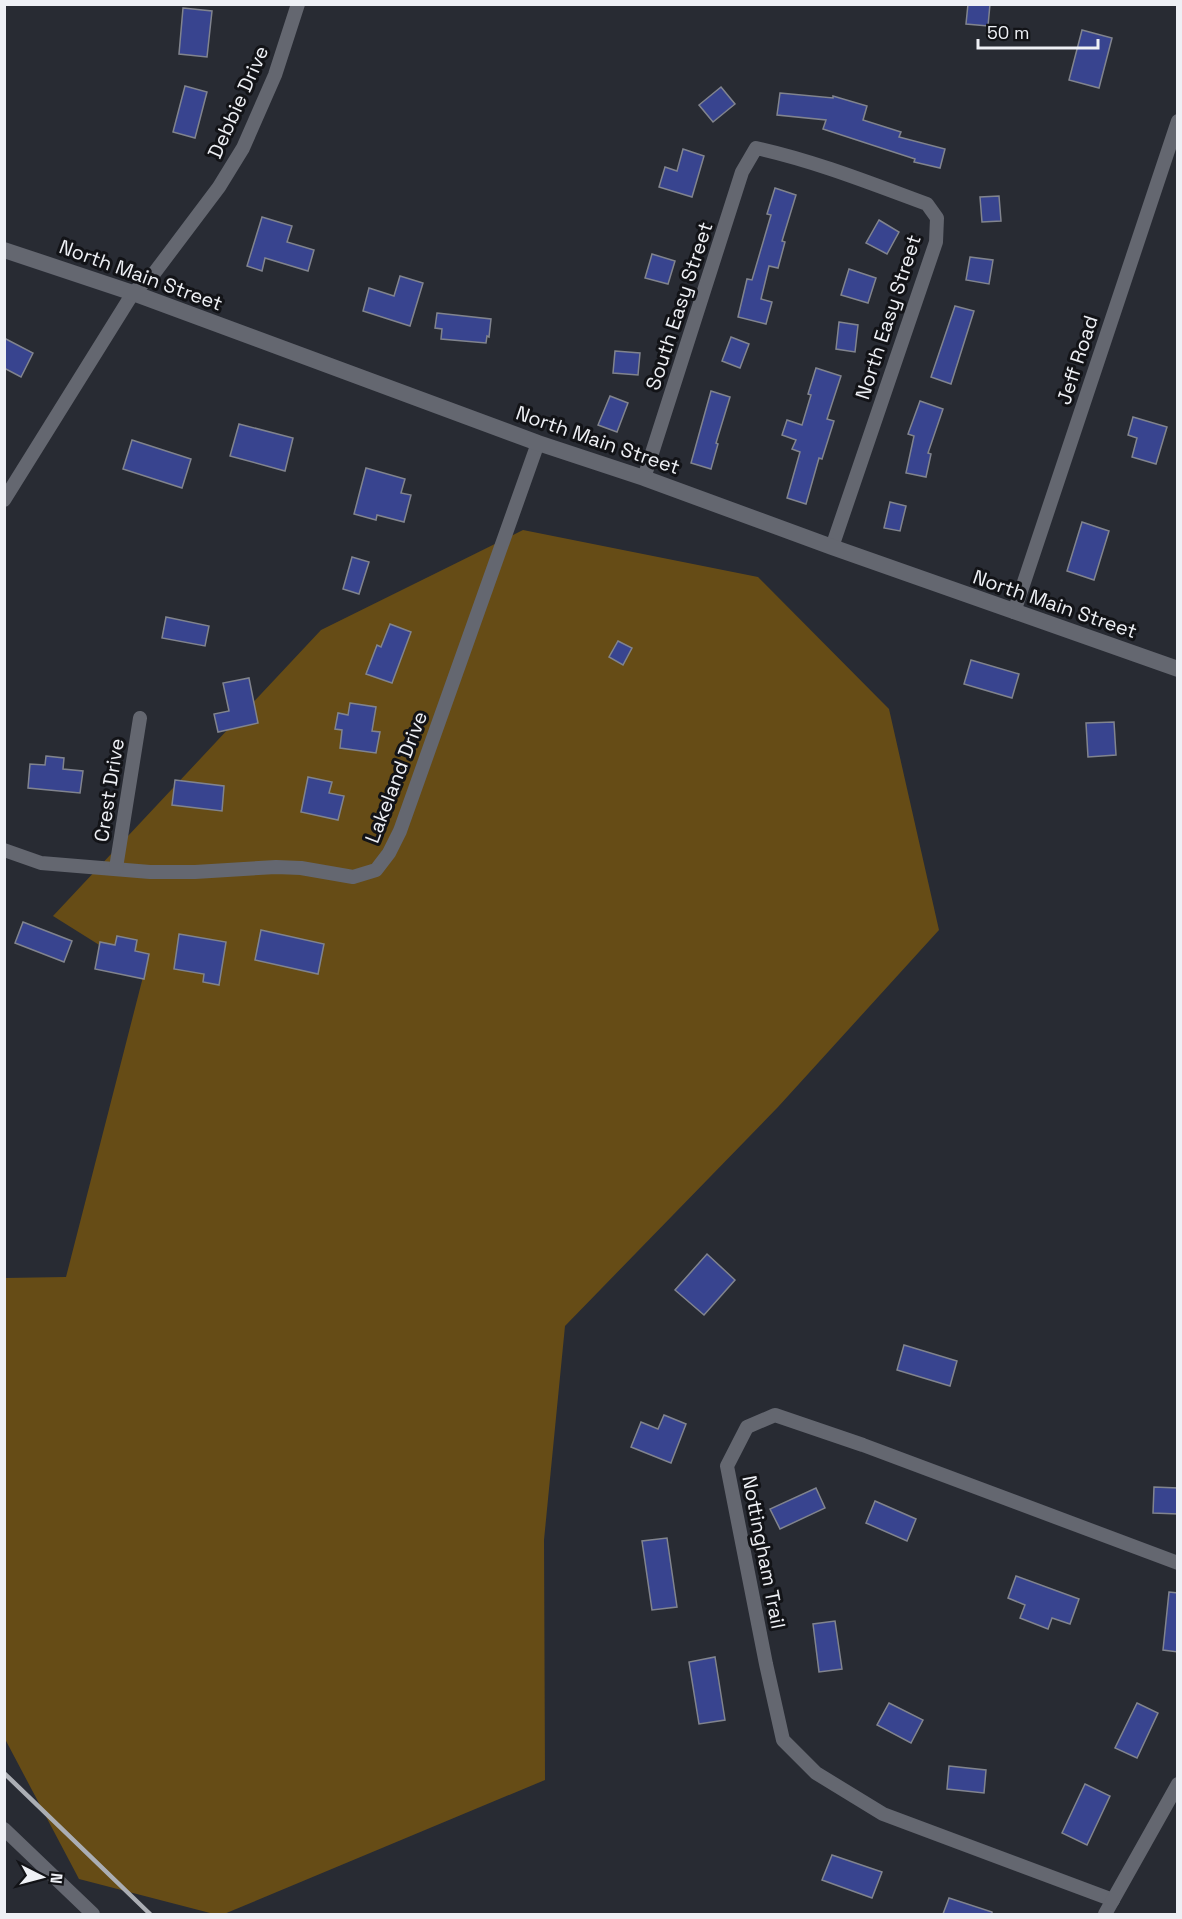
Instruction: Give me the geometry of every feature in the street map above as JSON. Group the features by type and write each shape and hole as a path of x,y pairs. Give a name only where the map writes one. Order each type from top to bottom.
{"street":[{"name":"Debbie Drive","path":"4,500 133,293 155,273 219,187 243,148 275,75 298,4"},
{"name":"Jeff Road","path":"1014,612 1178,121"},
{"name":"South Easy Street","path":"644,478 742,172 756,148"},
{"name":"North Easy Street","path":"756,148 825,166 927,204 937,218 936,242 832,547"},
{"name":"North Main Street","path":"4,250 133,293 538,443 644,478 1178,669"},
{"name":"Lakeland Drive","path":"4,850 41,863 150,872 276,867 301,868 353,877 376,870 389,853 400,831 538,443"},
{"name":"Crest Drive","path":"116,868 140,718"},
{"name":"Nottingham Trail","path":"1113,1900 883,1814 816,1773 783,1740 727,1466 747,1427 775,1415 854,1442 1178,1563"},
{"path":"1106,1914 1178,1784"},
{"path":"4,1829 93,1914"}],"shaded area":[{"path":"523,530 758,577 889,709 939,930 778,1107 565,1326 544,1540 545,1780 224,1914 214,1914 79,1879 5,1739 4,1278 66,1277 144,973 53,916 321,630"}],"building":[{"path":"968,4 990,4 988,26 966,24"},
{"path":"183,8 212,11 207,57 179,54"},
{"path":"1082,30 1112,38 1099,88 1069,80"},
{"path":"185,86 207,92 195,138 173,132"},
{"path":"721,87 735,104 713,122 699,105"},
{"path":"780,93 833,98 833,96 867,106 863,120 901,132 899,137 945,149 940,168 914,162 915,159 823,129 826,120 777,115"},
{"path":"683,149 704,156 692,197 659,187 665,167 677,171"},
{"path":"775,188 796,195 782,241 785,242 778,268 769,266 761,299 772,302 766,324 738,317 747,279 752,280 771,215 767,214"},
{"path":"999,196 1001,221 982,222 980,197"},
{"path":"262,217 292,226 287,242 314,250 308,271 265,258 262,271 247,266"},
{"path":"879,220 899,232 887,254 866,243"},
{"path":"652,254 675,261 668,284 645,278"},
{"path":"970,257 993,260 989,284 966,280"},
{"path":"849,269 876,278 868,303 841,295"},
{"path":"400,276 423,283 410,326 363,311 369,288 394,296"},
{"path":"955,306 974,311 951,384 931,377"},
{"path":"437,313 491,319 486,343 441,339 442,329 435,328"},
{"path":"839,322 858,325 855,352 836,349"},
{"path":"731,337 749,344 740,368 722,361"},
{"path":"4,338 33,353 21,377 4,368"},
{"path":"615,351 640,353 638,375 613,373"},
{"path":"816,368 841,376 827,419 834,421 822,459 819,458 806,504 787,498 800,452 792,449 796,440 782,435 787,420 802,425"},
{"path":"711,391 730,397 711,469 691,463"},
{"path":"610,396 628,403 617,432 598,425"},
{"path":"920,401 943,409 928,453 931,454 926,477 906,473 914,436 908,434"},
{"path":"1133,417 1167,427 1156,464 1132,457 1137,438 1128,435"},
{"path":"239,424 293,438 285,471 230,456"},
{"path":"132,440 191,459 182,488 123,469"},
{"path":"366,468 405,479 401,493 411,495 404,522 377,515 376,520 354,514"},
{"path":"890,502 906,506 900,531 884,528"},
{"path":"1082,522 1109,531 1094,580 1067,571"},
{"path":"352,557 369,562 359,594 343,589"},
{"path":"166,617 209,626 205,646 162,638"},
{"path":"390,624 411,632 392,683 366,674 377,645 381,647"},
{"path":"618,641 632,648 623,665 609,657"},
{"path":"971,660 1019,674 1012,698 964,684"},
{"path":"249,678 258,723 218,732 214,714 229,711 223,683"},
{"path":"350,703 376,707 372,731 380,732 376,753 340,748 342,730 335,729 338,713 348,715"},
{"path":"1114,722 1116,755 1088,757 1086,723"},
{"path":"46,756 64,758 63,769 83,771 80,793 28,788 30,764 45,765"},
{"path":"308,777 332,782 329,793 344,796 338,820 301,812"},
{"path":"175,780 224,786 222,811 172,805"},
{"path":"23,922 72,941 64,962 15,943"},
{"path":"261,930 324,944 318,974 255,960"},
{"path":"179,934 226,942 219,985 203,982 204,974 174,969"},
{"path":"117,936 137,940 135,951 149,954 144,979 95,969 100,942 115,945"},
{"path":"707,1254 735,1280 704,1315 675,1290"},
{"path":"904,1345 957,1361 950,1386 897,1370"},
{"path":"664,1415 686,1424 671,1463 631,1447 641,1422 658,1429"},
{"path":"1154,1487 1178,1488 1178,1514 1153,1513"},
{"path":"816,1488 825,1508 780,1529 770,1509"},
{"path":"875,1501 916,1519 907,1541 866,1523"},
{"path":"667,1538 677,1607 652,1610 642,1541"},
{"path":"1016,1576 1079,1599 1070,1624 1052,1618 1048,1629 1020,1618 1025,1605 1008,1598"},
{"path":"1169,1592 1178,1593 1178,1652 1163,1650"},
{"path":"835,1621 842,1669 819,1672 813,1624"},
{"path":"715,1657 725,1720 699,1724 689,1662"},
{"path":"889,1703 923,1720 911,1743 877,1725"},
{"path":"1137,1703 1158,1713 1137,1758 1115,1748"},
{"path":"949,1766 986,1770 984,1793 947,1789"},
{"path":"1085,1784 1110,1796 1087,1845 1062,1833"},
{"path":"832,1855 882,1872 872,1898 822,1880"},
{"path":"949,1898 992,1912 992,1914 943,1914"}],"railway":[{"path":"4,1773 150,1914"}]}
